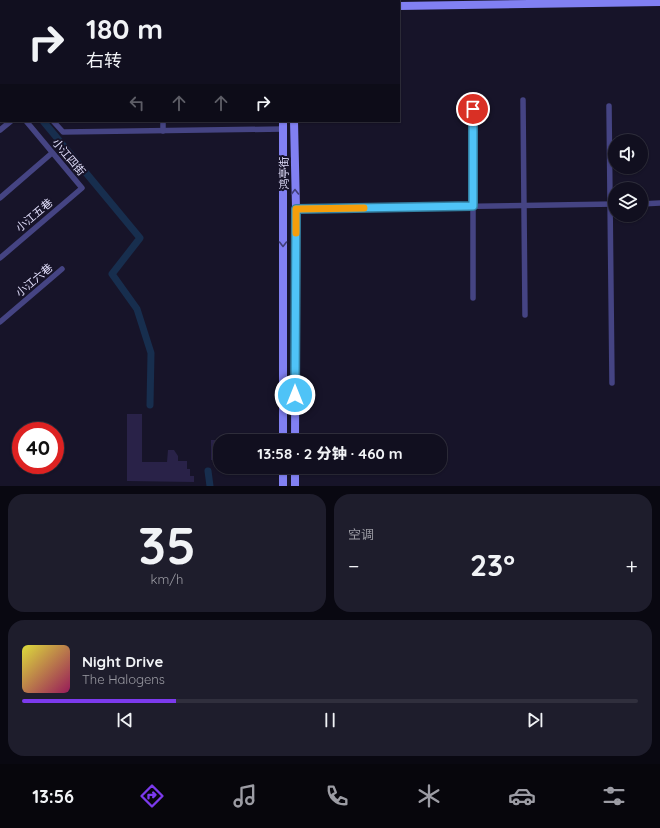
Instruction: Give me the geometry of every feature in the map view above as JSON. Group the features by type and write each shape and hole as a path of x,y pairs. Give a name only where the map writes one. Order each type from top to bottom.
{"street":[{"path":"0,0 12,0"},
{"path":"400,6 660,2"},
{"path":"523,100 525,315"},
{"path":"608,106 611,182"},
{"path":"473,109 473,298"},
{"path":"0,130 10,122"},
{"name":"小江四街","path":"27,122 82,188"},
{"path":"54,122 62,132 163,131 283,125"},
{"path":"163,122 163,131"},
{"name":"鸿亭街","path":"294,122 296,209 295,434"},
{"name":"鸿亭街","path":"283,125 283,434"},
{"path":"0,198 52,153"},
{"name":"小江五巷","path":"0,258 82,188"},
{"path":"648,204 660,203"},
{"path":"296,209 608,204"},
{"path":"612,222 612,383"},
{"name":"小江六巷","path":"0,322 62,269"},
{"path":"283,474 283,486"},
{"path":"295,474 295,486"}],"building":[{"path":"127,414 142,414 142,462 167,462 168,450 174,450 178,456 178,461 187,461 187,469 190,469 190,476 194,476 194,482 127,481"},
{"path":"211,440 213,440 213,460 211,460"}],"waterway":[{"path":"44,122 140,238 112,274 137,309 151,353 150,405"},
{"path":"208,471 210,486"}],"slow traffic":[{"path":"296,233 296,209 364,208"}],"route":[{"path":"295,395 296,209 473,206 473,109"}]}
